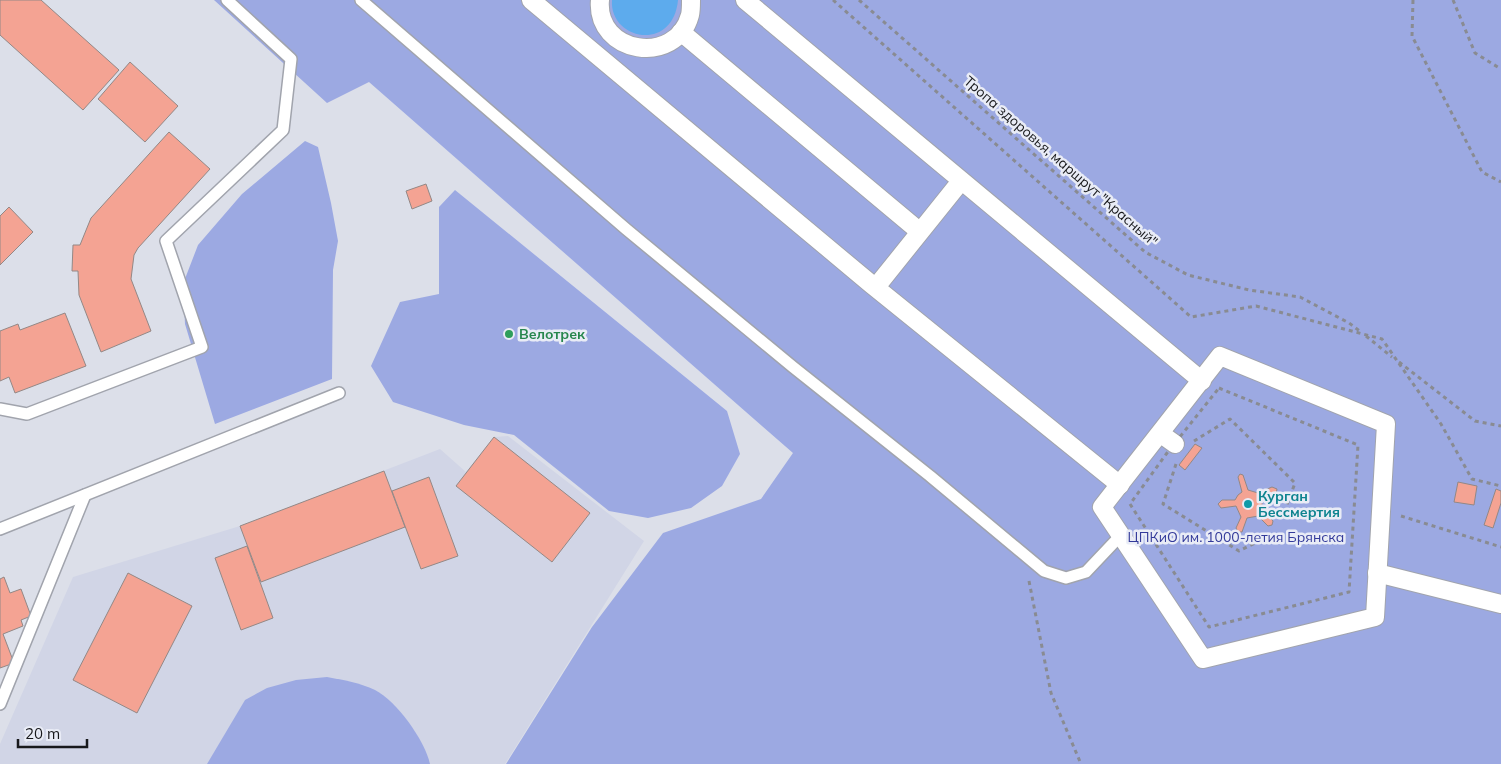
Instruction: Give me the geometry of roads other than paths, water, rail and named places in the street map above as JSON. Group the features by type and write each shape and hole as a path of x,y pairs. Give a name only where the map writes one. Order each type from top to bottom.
{"street":[{"path":"531,0 876,287 1120,485"},
{"path":"600,0 599,8 604,25 616,39 632,47 650,49 667,43 681,32 690,16 691,0"},
{"path":"745,0 1202,381"},
{"path":"681,32 919,231"},
{"path":"600,58 616,39"},
{"path":"876,287 961,181"},
{"path":"1220,356 1386,424 1375,618 1203,659 1102,507 1120,485 1171,441 1202,381 1220,356"},
{"path":"1377,573 1501,604"}],"lane":[{"path":"0,409 27,414 202,347 166,241 283,130 291,59 227,0"},
{"path":"361,0 626,229 1044,571 1066,578 1086,572 1121,535"},
{"path":"0,529 339,393"},
{"path":"0,704 85,495"}],"place":[{"name":"Велотрек","path":"509,334"},
{"name":"Курган Бессмертия","path":"1248,504"}],"park label":[{"name":"ЦПКиО им. 1000-летия Брянска","path":"1236,537"}]}
